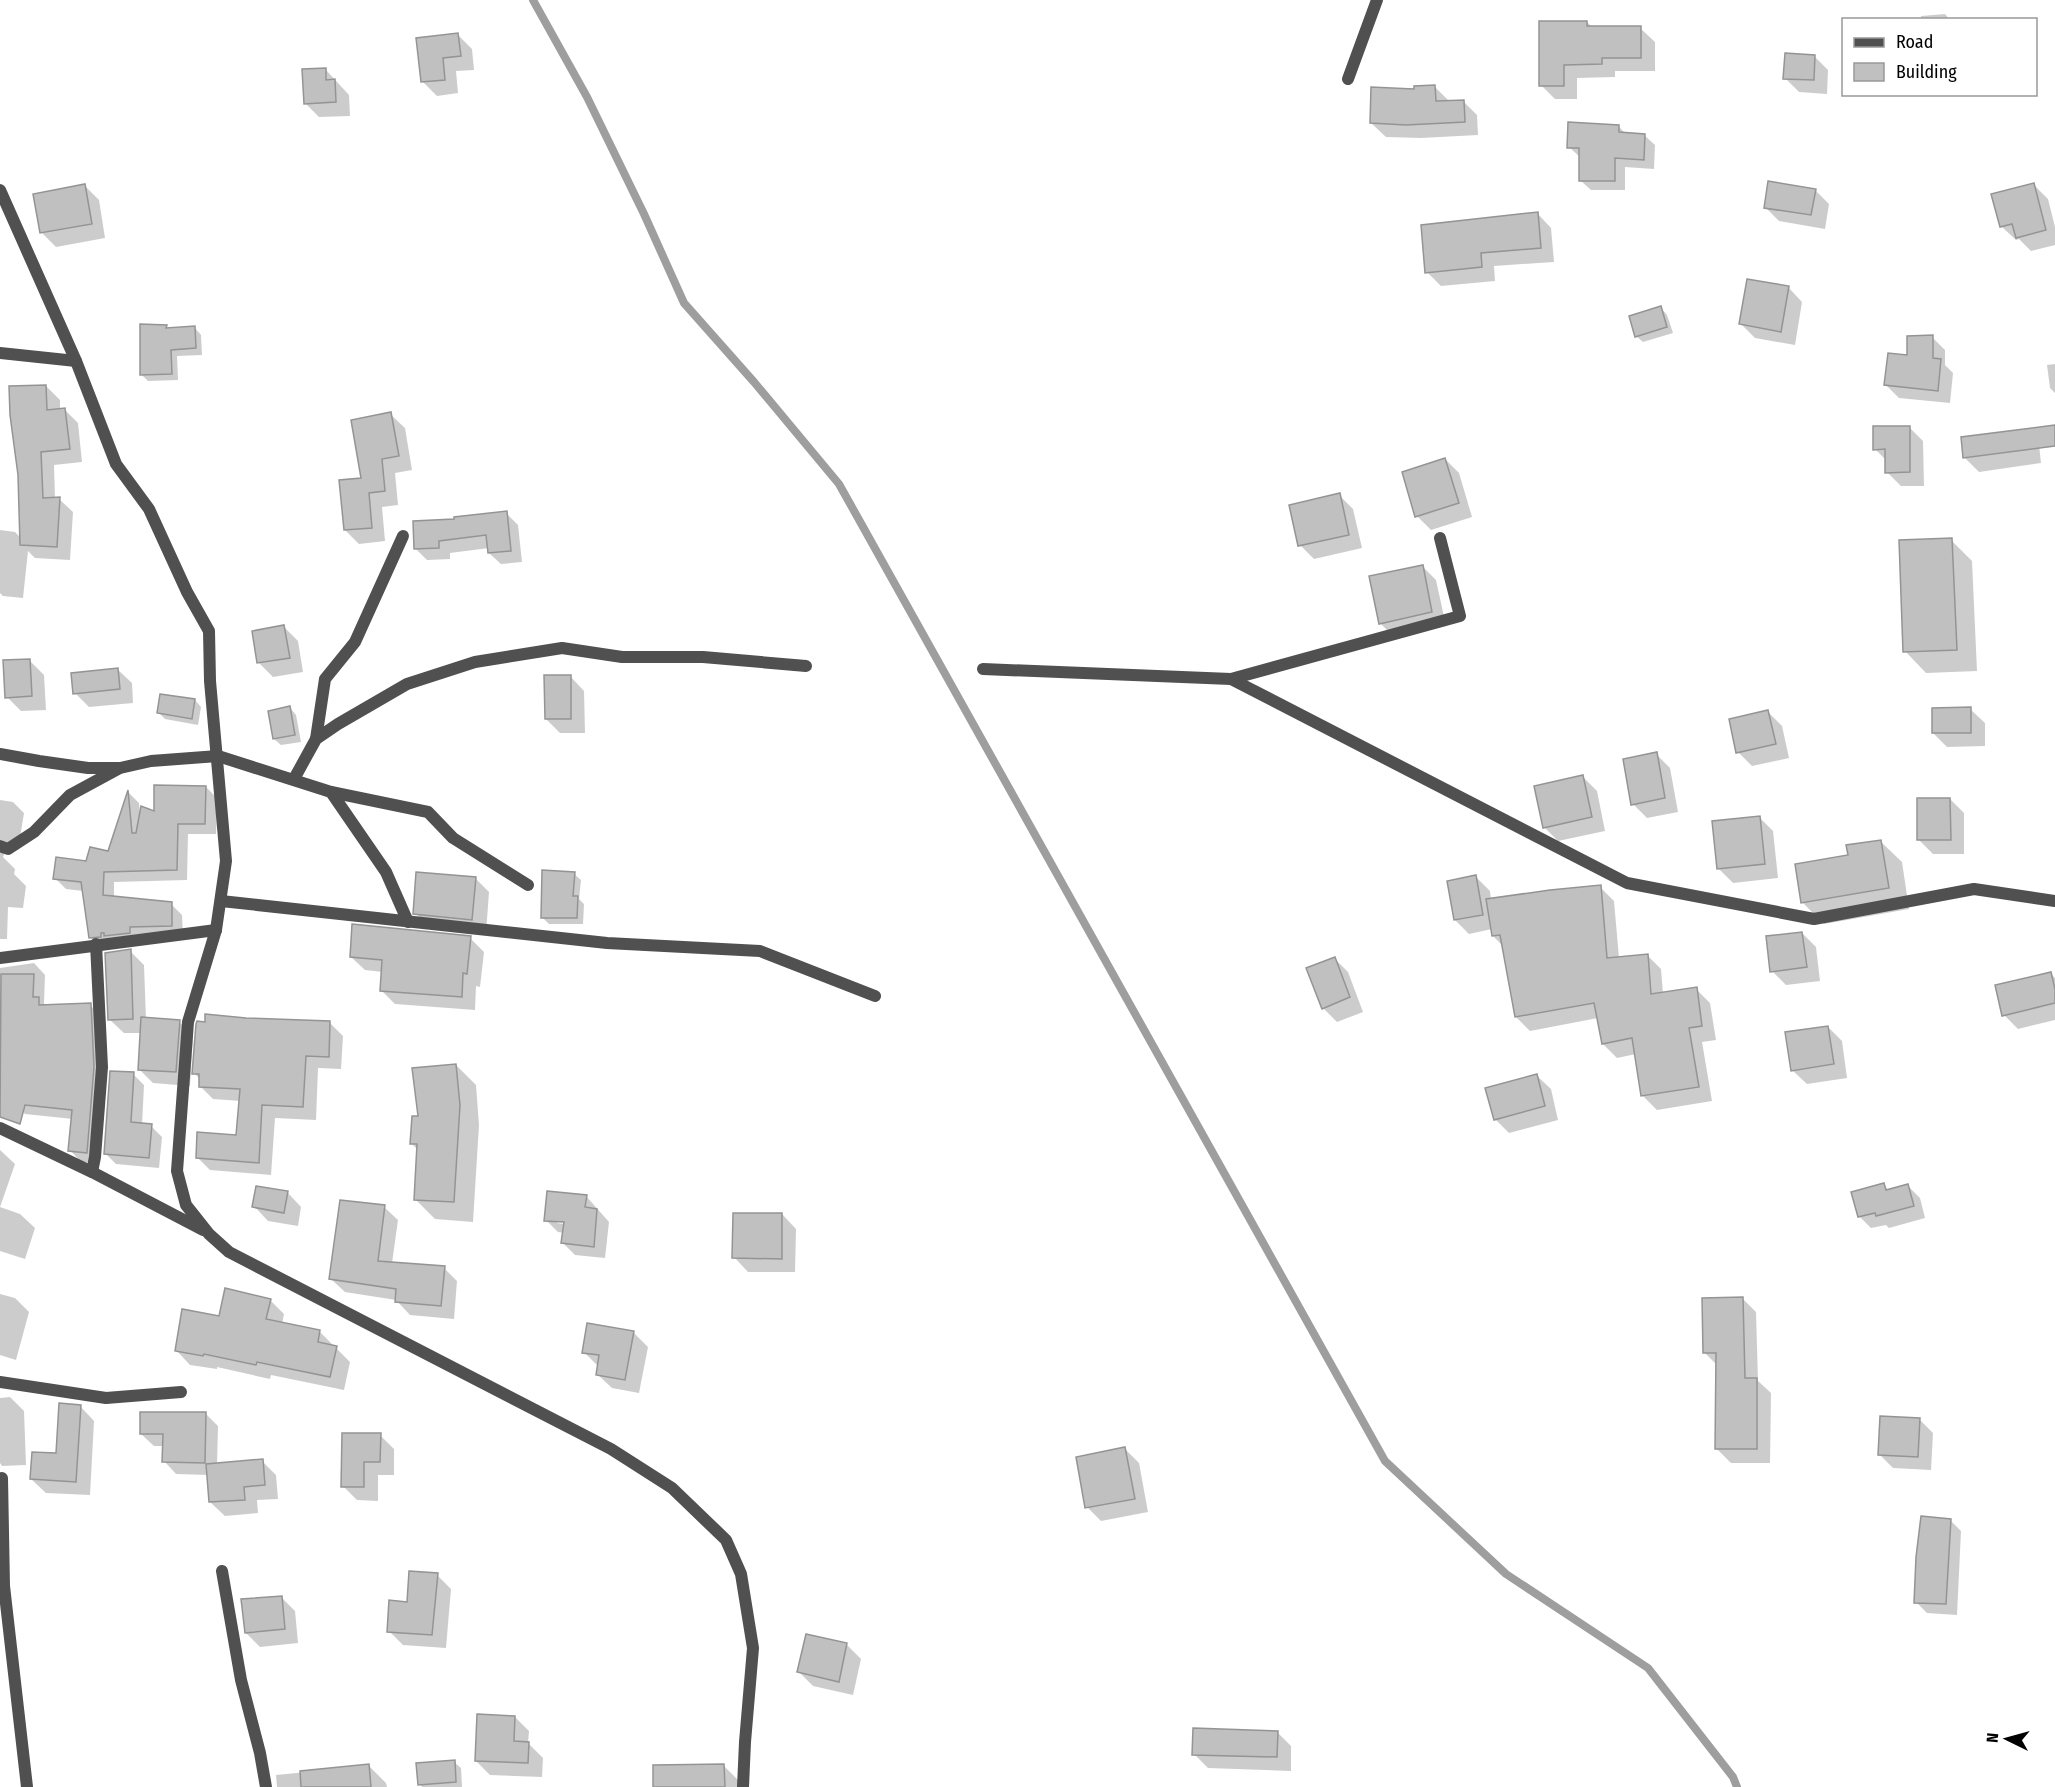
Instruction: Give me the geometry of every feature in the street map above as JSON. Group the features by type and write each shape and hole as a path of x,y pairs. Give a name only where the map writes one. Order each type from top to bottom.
{"street":[{"path":"1348,79 1377,0"},
{"path":"0,189 76,361 116,464 149,509 187,592 209,631 210,681 226,861 216,930 188,1022 177,1171 186,1205 209,1234 229,1252 611,1449 672,1488 726,1540 741,1574 753,1648 743,1787"},
{"path":"0,353 76,361"},
{"path":"294,779 316,739 326,679 355,642 403,536"},
{"path":"983,669 1231,679 1460,616 1440,538"},
{"path":"316,739 408,684 475,662 562,648 622,657 703,657 806,666"},
{"path":"1231,679 1627,883 1814,919 1974,889 2055,901"},
{"path":"0,754 88,768 120,768 151,761 218,756 331,792 428,812 453,838 528,885"},
{"path":"0,846 8,849 34,832 70,795 120,768"},
{"path":"331,792 386,872 408,922"},
{"path":"221,901 607,943 760,951 875,996"},
{"path":"0,958 216,930"},
{"path":"92,1172 102,1067 96,945"},
{"path":"0,1128 92,1172 209,1234"},
{"path":"0,1382 106,1398 181,1392"},
{"path":"2,1478 4,1586 27,1787"},
{"path":"222,1571 241,1680 260,1753 266,1787"}],"building":[{"path":"1539,21 1587,21 1587,26 1641,26 1641,58 1602,58 1602,64 1564,65 1564,86 1539,86"},
{"path":"458,33 461,56 443,58 445,80 421,82 416,38"},
{"path":"1785,53 1815,55 1814,80 1783,79"},
{"path":"326,68 326,80 335,79 336,102 304,104 302,69"},
{"path":"1435,85 1436,101 1464,100 1465,122 1406,125 1370,123 1371,87 1414,89 1414,86"},
{"path":"1568,122 1619,125 1619,132 1645,134 1644,160 1615,158 1615,181 1579,181 1579,148 1567,148"},
{"path":"1768,181 1816,189 1811,215 1764,208"},
{"path":"2034,183 2046,230 2016,238 2012,224 2000,227 1991,194"},
{"path":"85,184 92,224 40,233 33,194"},
{"path":"1538,212 1541,248 1481,253 1482,267 1425,273 1421,225"},
{"path":"1747,279 1789,286 1781,332 1739,324"},
{"path":"1661,306 1667,327 1635,337 1629,316"},
{"path":"140,324 167,325 166,328 195,326 196,348 171,350 172,374 140,375"},
{"path":"1933,335 1933,358 1941,359 1938,391 1884,385 1888,353 1907,355 1907,336"},
{"path":"46,385 47,410 65,408 70,449 41,452 43,498 60,497 57,547 20,545 18,475 10,415 9,386"},
{"path":"391,412 399,456 382,459 385,491 369,493 372,528 344,530 339,480 361,478 351,420"},
{"path":"2055,425 2055,446 1963,458 1961,437"},
{"path":"1873,426 1910,426 1910,472 1885,473 1885,449 1873,450"},
{"path":"1445,458 1459,503 1415,517 1402,472"},
{"path":"1340,493 1349,535 1298,546 1289,505"},
{"path":"507,511 511,551 488,553 486,535 439,541 439,548 414,549 413,521 454,519 454,517"},
{"path":"1952,538 1957,650 1903,652 1899,540"},
{"path":"1423,565 1432,612 1379,624 1369,576"},
{"path":"284,625 290,658 257,663 252,631"},
{"path":"30,659 32,696 5,698 3,660"},
{"path":"118,668 120,689 73,694 71,673"},
{"path":"544,675 571,675 571,719 545,719"},
{"path":"160,694 195,699 192,719 157,713"},
{"path":"290,706 295,735 273,739 268,711"},
{"path":"1971,707 1971,733 1932,733 1932,708"},
{"path":"1768,710 1776,744 1736,753 1729,719"},
{"path":"1657,752 1665,798 1631,805 1623,759"},
{"path":"1583,775 1592,817 1543,828 1534,786"},
{"path":"154,785 206,786 205,824 178,824 177,870 104,872 103,895 172,902 172,926 130,927 130,933 104,936 104,933 101,933 101,937 89,938 81,882 53,879 56,857 86,861 90,847 108,851 128,790 132,833 136,833 141,806 154,811"},
{"path":"1917,798 1950,798 1951,840 1917,840"},
{"path":"1760,816 1765,864 1717,869 1712,821"},
{"path":"1881,840 1889,888 1801,903 1795,864 1848,855 1846,845"},
{"path":"542,870 575,872 573,896 578,896 577,918 541,918"},
{"path":"416,872 476,877 472,920 413,914"},
{"path":"1476,875 1483,915 1454,920 1447,881"},
{"path":"1601,885 1607,958 1648,954 1651,994 1697,987 1702,1026 1689,1028 1699,1087 1641,1096 1632,1038 1602,1044 1594,1003 1515,1017 1500,935 1492,936 1486,899"},
{"path":"352,924 471,936 467,974 463,973 462,997 380,991 382,960 350,957"},
{"path":"1802,932 1807,967 1770,972 1766,936"},
{"path":"131,949 133,1019 108,1020 105,953"},
{"path":"1335,957 1350,997 1322,1009 1306,968"},
{"path":"2051,972 2055,1003 2002,1016 1995,985"},
{"path":"1,974 34,974 33,997 39,997 39,1005 91,1003 94,1067 87,1153 68,1151 72,1110 25,1105 20,1124 0,1117"},
{"path":"205,1014 330,1021 329,1057 306,1056 303,1107 262,1105 259,1163 196,1158 197,1132 236,1135 240,1089 199,1087 199,1074 192,1074 196,1024 197,1021 205,1022"},
{"path":"141,1017 180,1020 176,1072 138,1070"},
{"path":"1828,1026 1834,1064 1791,1071 1785,1032"},
{"path":"456,1064 460,1105 454,1202 414,1200 417,1144 410,1144 412,1116 418,1116 412,1068"},
{"path":"110,1071 134,1072 131,1122 152,1124 149,1158 104,1154"},
{"path":"1537,1074 1545,1106 1494,1120 1485,1088"},
{"path":"1884,1183 1886,1190 1908,1184 1914,1206 1876,1216 1875,1213 1858,1217 1851,1192"},
{"path":"256,1186 288,1191 284,1213 252,1207"},
{"path":"547,1191 587,1195 585,1207 597,1209 594,1247 561,1243 564,1222 544,1221"},
{"path":"340,1200 385,1205 378,1261 445,1266 441,1306 395,1302 396,1289 329,1279"},
{"path":"733,1213 782,1213 782,1259 732,1258"},
{"path":"225,1288 271,1299 266,1319 320,1330 318,1342 337,1346 330,1377 257,1362 256,1365 204,1354 203,1356 175,1351 182,1309 219,1316"},
{"path":"1743,1297 1745,1378 1757,1378 1757,1449 1715,1449 1716,1353 1703,1353 1702,1298"},
{"path":"587,1323 634,1331 625,1380 596,1375 599,1355 582,1353"},
{"path":"59,1403 81,1405 76,1482 30,1479 32,1452 56,1453"},
{"path":"140,1412 206,1412 205,1463 162,1462 163,1434 140,1434"},
{"path":"1880,1416 1920,1418 1918,1457 1878,1455"},
{"path":"342,1433 381,1433 380,1462 364,1462 364,1487 341,1487"},
{"path":"1125,1447 1135,1499 1085,1508 1076,1457"},
{"path":"263,1459 265,1485 244,1487 245,1500 209,1502 206,1464"},
{"path":"1921,1516 1951,1519 1946,1604 1914,1603"},
{"path":"409,1571 438,1573 432,1635 387,1632 389,1600 407,1602"},
{"path":"282,1596 285,1629 245,1633 241,1599"},
{"path":"806,1634 847,1643 839,1682 797,1672"},
{"path":"477,1714 515,1716 514,1741 529,1742 528,1763 475,1761"},
{"path":"1193,1728 1278,1731 1277,1757 1192,1755"},
{"path":"455,1760 456,1782 418,1785 416,1763"},
{"path":"369,1764 371,1787 301,1787 300,1771"},
{"path":"724,1764 725,1787 653,1787 653,1765"}],"waterway":[{"path":"533,0 587,97 684,303 839,484 1385,1461 1506,1574 1648,1668 1733,1777 1737,1787"}]}
